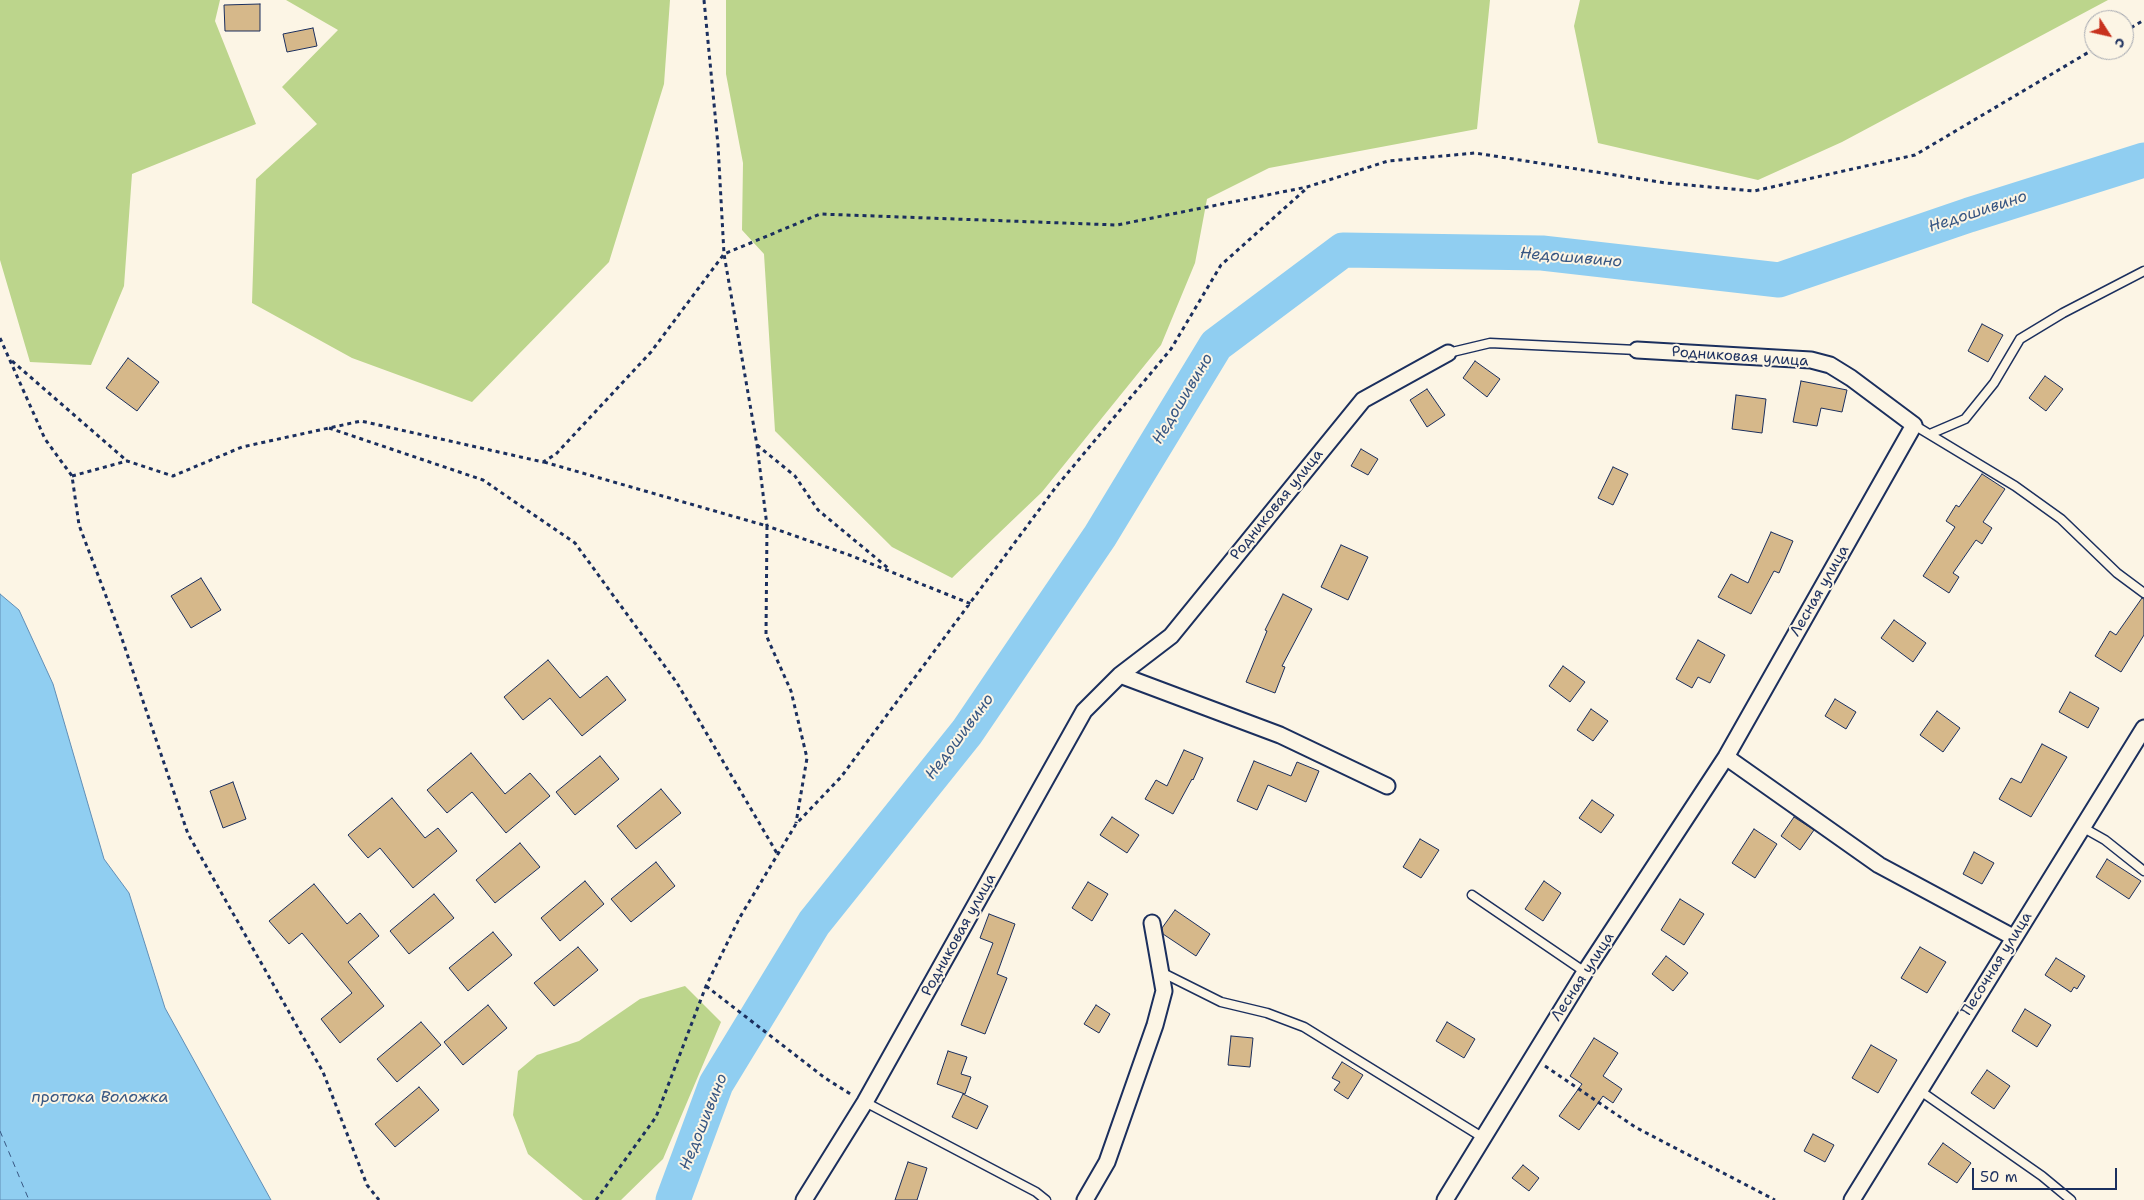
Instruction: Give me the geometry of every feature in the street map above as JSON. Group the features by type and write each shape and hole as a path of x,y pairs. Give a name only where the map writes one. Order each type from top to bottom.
{"street":[{"name":"Родниковая улица","path":"1637,350 1811,360 1830,365 1852,378 1914,425"},
{"name":"Родниковая улица","path":"804,1200 865,1102 1084,711 1120,675 1172,636 1363,400 1448,353"},
{"name":"Лесная улица","path":"1445,1200 1482,1136 1585,972 1726,758 1914,425"},
{"path":"1120,675 1280,735 1387,786"},
{"name":"Песочная улица","path":"1852,1200 2144,728"},
{"path":"1726,758 1879,865 2013,937"},
{"path":"1085,1200 1106,1162 1155,1026 1164,991 1152,923"}],"lane":[{"path":"1930,434 1966,419 1994,383 2020,339 2063,313 2144,272"},
{"path":"1448,353 1490,343 1637,350"},
{"path":"1914,425 2015,486 2061,519 2116,573 2144,593"},
{"path":"2082,827 2105,840 2144,871"},
{"path":"1472,895 1585,972"},
{"path":"1161,972 1221,1002 1267,1013 1304,1027 1482,1136"},
{"path":"1919,1090 2042,1176 2071,1200"},
{"path":"865,1102 1036,1192 1046,1200"}],"path":[{"path":"704,0 718,145 724,254 757,445 767,526 766,635 791,691 807,758 796,824"},
{"path":"543,462 556,454 650,352 724,254 820,214 1116,225 1307,188 1388,161 1475,153 1666,182 1754,191 1915,155 2084,55"},
{"path":"596,1200 656,1117 706,986 740,917 796,824 841,778 1056,487 1171,349 1221,265 1307,188"},
{"path":"0,338 45,439 72,476 79,524 120,633 188,834 323,1072 367,1185 379,1200"},
{"path":"10,359 127,461 173,476 242,447 361,421 543,462 767,526 892,571 971,604"},
{"path":"329,428 483,480 575,543 677,683 778,855"},
{"path":"757,445 795,476 818,510 892,571"},
{"path":"72,476 127,461"},
{"path":"706,986 825,1078 865,1102"},
{"path":"1532,1058 1635,1127 1775,1200"}],"green space":[{"path":"0,0 220,0 215,21 256,124 132,174 124,286 91,365 30,362 0,260"},
{"path":"286,0 670,0 664,84 609,262 472,402 352,358 252,303 256,179 317,124 282,87 338,30"},
{"path":"726,0 1490,0 1477,129 1269,168 1207,199 1195,263 1161,345 1042,492 952,578 892,547 775,431 764,254 742,230 743,163 726,74"},
{"path":"1580,0 2108,0 2089,10 2084,10 2084,13 1842,142 1758,180 1598,143 1574,26"},
{"path":"685,986 721,1022 663,1159 621,1200 583,1200 528,1154 513,1115 518,1071 537,1055 579,1041 640,999"}],"water":[{"name":"протока Воложка","path":"0,594 19,610 53,684 104,859 129,893 165,1008 271,1200 0,1200"}],"building":[{"path":"260,4 260,31 225,31 224,5"},
{"path":"313,28 317,46 287,52 283,34"},
{"path":"1982,324 2003,335 1988,362 1968,351"},
{"path":"128,358 159,382 137,411 106,388"},
{"path":"1475,361 1500,379 1487,397 1463,378"},
{"path":"2045,376 2063,389 2046,411 2029,398"},
{"path":"1801,381 1847,390 1842,412 1821,408 1817,426 1793,422"},
{"path":"1427,389 1445,415 1427,427 1410,400"},
{"path":"1736,395 1766,399 1762,433 1732,429"},
{"path":"1361,449 1378,459 1368,475 1351,466"},
{"path":"1613,467 1628,474 1613,505 1598,498"},
{"path":"1982,474 2005,489 1983,522 1992,528 1982,544 1976,540 1953,573 1959,577 1949,593 1923,576 1955,527 1946,521 1956,505 1959,507"},
{"path":"1771,532 1793,541 1779,573 1774,571 1751,614 1718,597 1731,574 1748,583"},
{"path":"1341,545 1368,557 1348,600 1321,587"},
{"path":"201,578 221,610 191,628 171,596"},
{"path":"1283,594 1312,609 1282,666 1285,667 1275,693 1246,682 1267,631 1265,630"},
{"path":"2142,598 2144,599 2144,635 2121,672 2095,656 2110,631 2116,635"},
{"path":"1894,620 1926,643 1913,662 1881,638"},
{"path":"1698,640 1725,655 1710,683 1698,677 1692,688 1676,679"},
{"path":"548,660 580,698 607,676 626,700 582,736 550,698 523,720 504,697"},
{"path":"1563,666 1585,682 1570,702 1549,686"},
{"path":"2070,692 2099,708 2088,728 2059,712"},
{"path":"1835,699 1856,712 1846,729 1825,716"},
{"path":"1591,709 1608,721 1593,741 1577,730"},
{"path":"1937,711 1960,728 1943,752 1920,735"},
{"path":"2042,744 2067,757 2031,817 1999,799 2011,778 2021,783"},
{"path":"1184,750 1203,758 1193,780 1173,814 1145,799 1156,780 1167,786"},
{"path":"471,753 505,794 530,773 550,796 506,833 472,792 447,813 427,790"},
{"path":"600,756 619,779 575,815 556,792"},
{"path":"1254,761 1291,776 1297,762 1319,771 1306,802 1268,785 1257,810 1237,801"},
{"path":"233,782 246,819 223,828 210,791"},
{"path":"661,789 681,813 636,849 617,826"},
{"path":"392,798 425,838 438,828 457,851 413,888 380,848 368,858 348,835"},
{"path":"1592,800 1614,815 1601,833 1579,818"},
{"path":"1112,817 1139,835 1127,853 1100,835"},
{"path":"1794,817 1814,830 1800,850 1781,836"},
{"path":"1754,829 1777,844 1755,878 1732,863"},
{"path":"1420,839 1439,850 1421,878 1403,867"},
{"path":"520,843 540,867 495,903 476,880"},
{"path":"1974,852 1994,863 1982,884 1963,874"},
{"path":"2107,859 2141,881 2129,899 2096,877"},
{"path":"656,862 675,886 631,922 611,899"},
{"path":"585,881 604,904 560,941 541,918"},
{"path":"1544,881 1561,893 1543,921 1525,909"},
{"path":"1088,882 1108,894 1092,921 1072,908"},
{"path":"314,884 347,924 360,913 379,936 348,962 384,1006 340,1043 321,1019 352,993 302,933 289,944 269,921"},
{"path":"434,894 454,918 409,954 390,931"},
{"path":"1680,899 1704,914 1684,945 1661,930"},
{"path":"1175,910 1210,934 1196,956 1163,934 1162,928"},
{"path":"989,914 1015,924 997,974 1007,978 985,1034 961,1025 993,943 980,938"},
{"path":"493,932 512,955 468,991 449,968"},
{"path":"578,947 598,970 554,1006 534,983"},
{"path":"1920,947 1946,962 1927,993 1901,978"},
{"path":"1666,956 1688,973 1673,991 1652,974"},
{"path":"2056,958 2085,976 2077,989 2074,987 2071,992 2045,975"},
{"path":"488,1005 507,1028 463,1065 444,1042"},
{"path":"1096,1005 1110,1014 1099,1033 1084,1024"},
{"path":"2025,1009 2051,1025 2037,1047 2012,1031"},
{"path":"421,1022 441,1045 397,1082 377,1059"},
{"path":"1447,1022 1475,1039 1464,1058 1436,1041"},
{"path":"1231,1036 1253,1038 1250,1067 1228,1065"},
{"path":"1594,1038 1618,1053 1603,1076 1622,1089 1613,1103 1603,1096 1579,1130 1559,1116 1582,1084 1570,1076"},
{"path":"1871,1045 1897,1060 1878,1093 1852,1078"},
{"path":"948,1051 967,1057 961,1074 971,1077 965,1094 937,1084"},
{"path":"1342,1062 1363,1075 1348,1099 1334,1090 1340,1082 1332,1078"},
{"path":"1987,1070 2010,1086 1994,1109 1971,1093"},
{"path":"419,1087 439,1110 395,1147 375,1124"},
{"path":"963,1094 988,1106 977,1129 952,1117"},
{"path":"1813,1134 1834,1145 1825,1162 1804,1151"},
{"path":"1943,1143 1971,1163 1957,1183 1928,1164"},
{"path":"908,1162 927,1168 917,1200 895,1200"},
{"path":"1523,1165 1539,1178 1529,1191 1512,1178"}],"waterway":[{"name":"Недошивино","path":"673,1200 716,1084 814,923 967,732 1100,536 1216,345 1343,250 1542,253 1779,280 1969,215 2144,160"}],"ferry route":[{"path":"0,1131 29,1200"}]}
